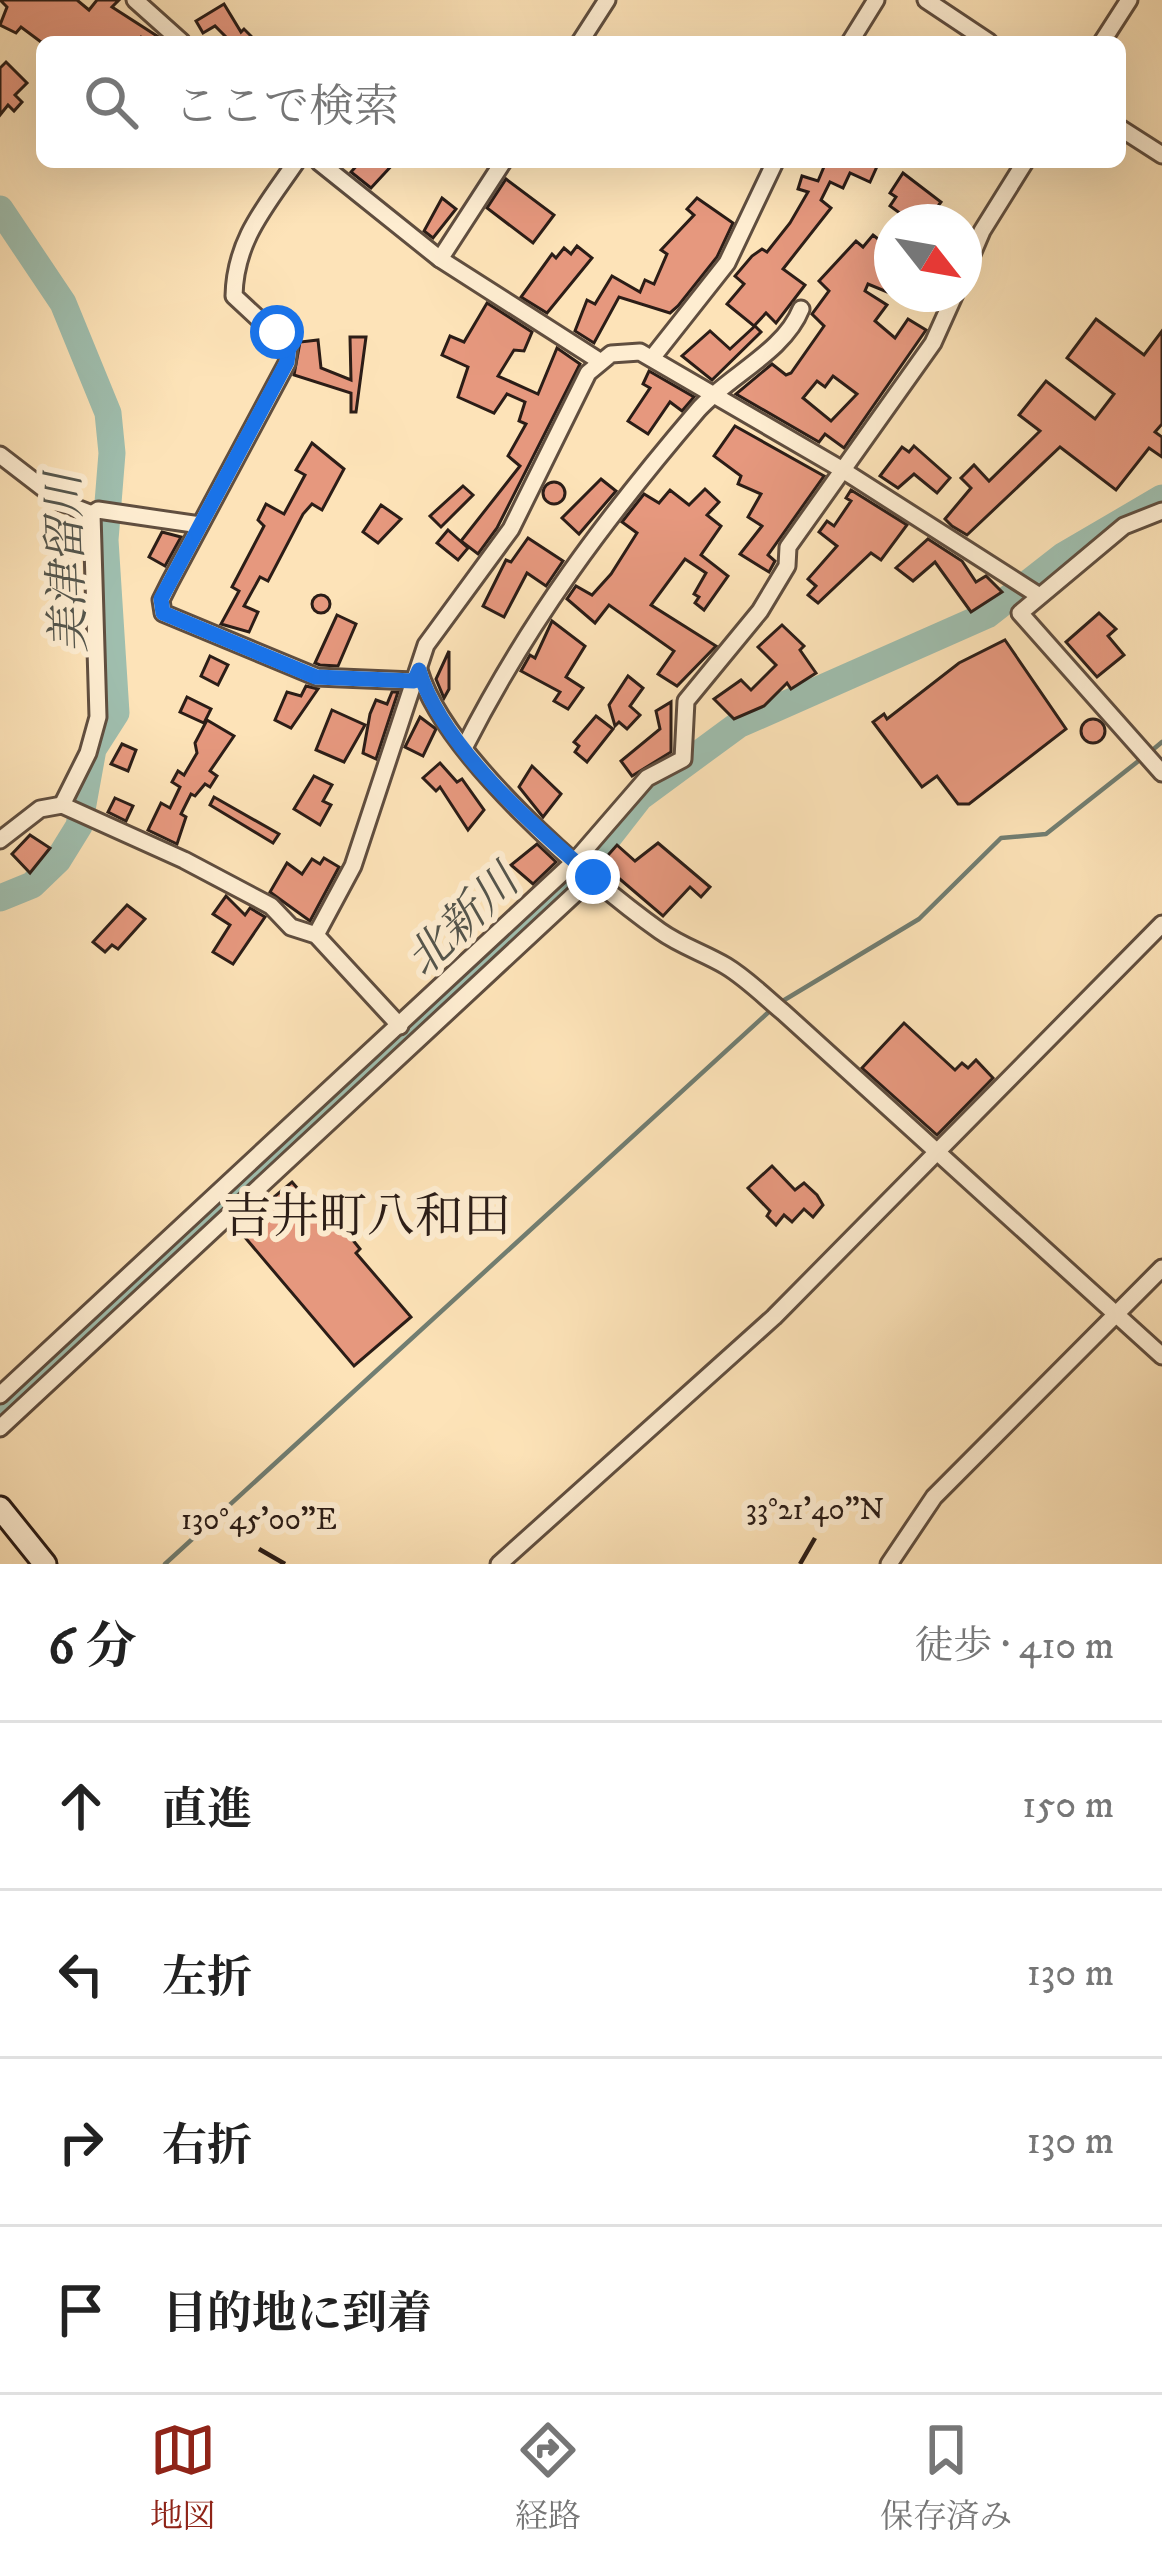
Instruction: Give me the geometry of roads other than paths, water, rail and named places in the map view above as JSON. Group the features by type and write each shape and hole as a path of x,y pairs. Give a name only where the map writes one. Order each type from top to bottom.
{"main road":[{"path":"0,1508 45,1564"}],"street":[{"path":"135,0 175,36"},
{"path":"584,36 607,0"},
{"path":"854,36 876,0"},
{"path":"926,0 980,36"},
{"path":"1106,36 1129,0"},
{"path":"1126,132 1162,155"},
{"path":"292,168 241,242 234,296 289,347 287,362 161,599 163,613 316,677 417,676"},
{"path":"326,168 440,259 598,360"},
{"path":"440,259 498,168"},
{"path":"652,358 716,279 773,168"},
{"path":"982,231 1021,168"},
{"path":"464,748 511,656 588,540 712,394 794,328 801,309"},
{"path":"0,1428 585,869 647,778 683,759 686,701 760,611 787,566 788,547 934,343 947,312"},
{"path":"316,935 353,866 426,645 511,529 598,360 621,352 652,358 841,469 1035,592"},
{"path":"0,455 61,502 95,512 200,525"},
{"path":"1157,768 1020,613 1035,592 1124,526 1162,511"},
{"path":"67,807 98,717 95,512"},
{"path":"417,676 428,703 464,748 585,869 662,933 729,968 783,1012 1162,1356"},
{"path":"0,841 40,808 67,807 184,860 271,906 291,927 316,935 400,1026"},
{"path":"0,1395 400,1026 585,869"},
{"path":"499,1564 774,1317 1162,924"},
{"path":"889,1564 934,1497 1162,1268"}],"waterway":[{"name":"美津留川","path":"0,209 63,303 108,413 112,453 105,540 116,713 93,749 79,826 58,860 32,885 0,898"},
{"name":"北新川","path":"0,1414 531,918 594,856 640,797 738,725 987,615 1063,556 1162,498"},
{"path":"1150,752 1162,742"},
{"path":"781,1002 919,919 1001,838 1046,834 1141,759"},
{"path":"165,1564 772,1009"}],"district":[{"name":"吉井町八和田","path":"367,1218"}]}
